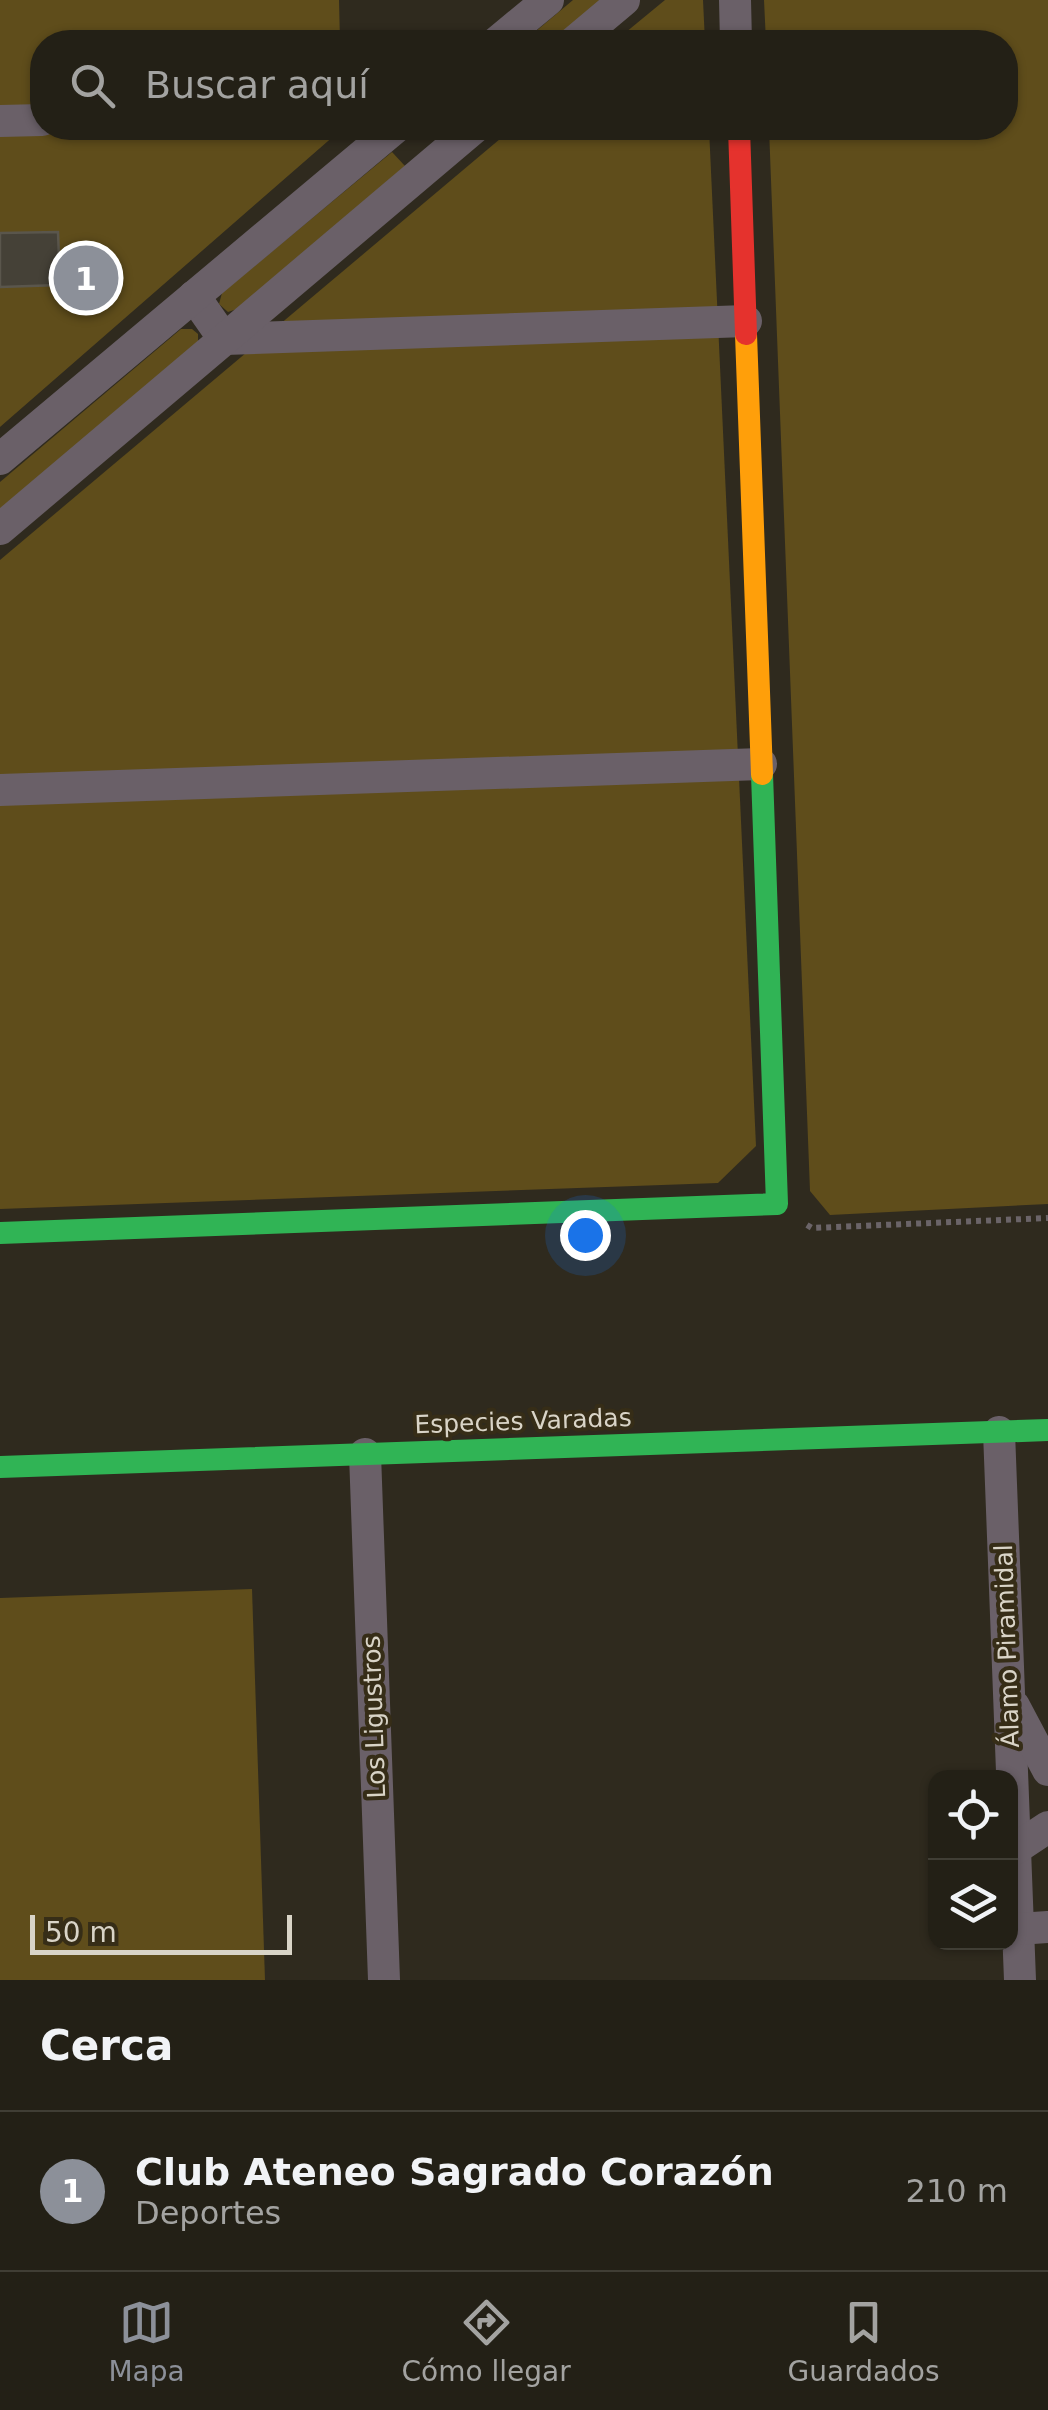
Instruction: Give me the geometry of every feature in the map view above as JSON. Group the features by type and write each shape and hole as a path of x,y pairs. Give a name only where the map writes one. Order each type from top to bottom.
{"street":[{"path":"512,30 548,0"},
{"path":"588,30 624,0"},
{"path":"734,0 735,30"},
{"path":"0,121 30,120"},
{"path":"0,459 382,140"},
{"path":"420,140 436,160"},
{"path":"0,529 460,140"},
{"path":"0,1234 777,1204 739,140"},
{"path":"194,296 224,339"},
{"path":"224,339 746,321"},
{"path":"0,790 761,764"},
{"name":"Especies Varadas","path":"0,1466 1048,1430"},
{"name":"Álamo Piramidal","path":"999,1432 1011,1770"},
{"name":"Los Ligustros","path":"365,1454 384,1980"},
{"path":"1009,1698 1048,1770"},
{"path":"1018,1846 1048,1828"},
{"name":"Álamo Piramidal","path":"1017,1860 1033,1928 1020,1980"}],"path":[{"path":"777,1204 812,1228 1048,1218"}],"shaded area":[{"path":"0,0 339,0 340,30 30,30 30,140 329,140 0,427"},
{"path":"573,0 605,0 569,30 537,30"},
{"path":"665,0 703,0 704,30 629,30"},
{"path":"764,0 1048,0 1048,1204 830,1215 810,1191 769,140 1018,140 1018,30 765,30"},
{"path":"499,140 710,140 756,1146 718,1183 0,1209 0,560"},
{"path":"392,152 405,166 240,308 228,312 219,304 222,293"},
{"path":"181,329 192,329 198,334 198,345 0,510 0,482"},
{"path":"252,1589 265,1980 0,1980 0,1598"}],"building":[{"path":"58,232 60,285 0,287 0,233"}],"traffic: fast":[{"path":"0,1233 777,1204 762,774"},
{"path":"0,1467 1048,1430"}],"traffic: slow":[{"path":"746,334 762,774"}],"traffic: jam":[{"path":"739,140 746,334"}],"place":[{"name":"Club Ateneo Sagrado Corazón","path":"86,278"}]}
